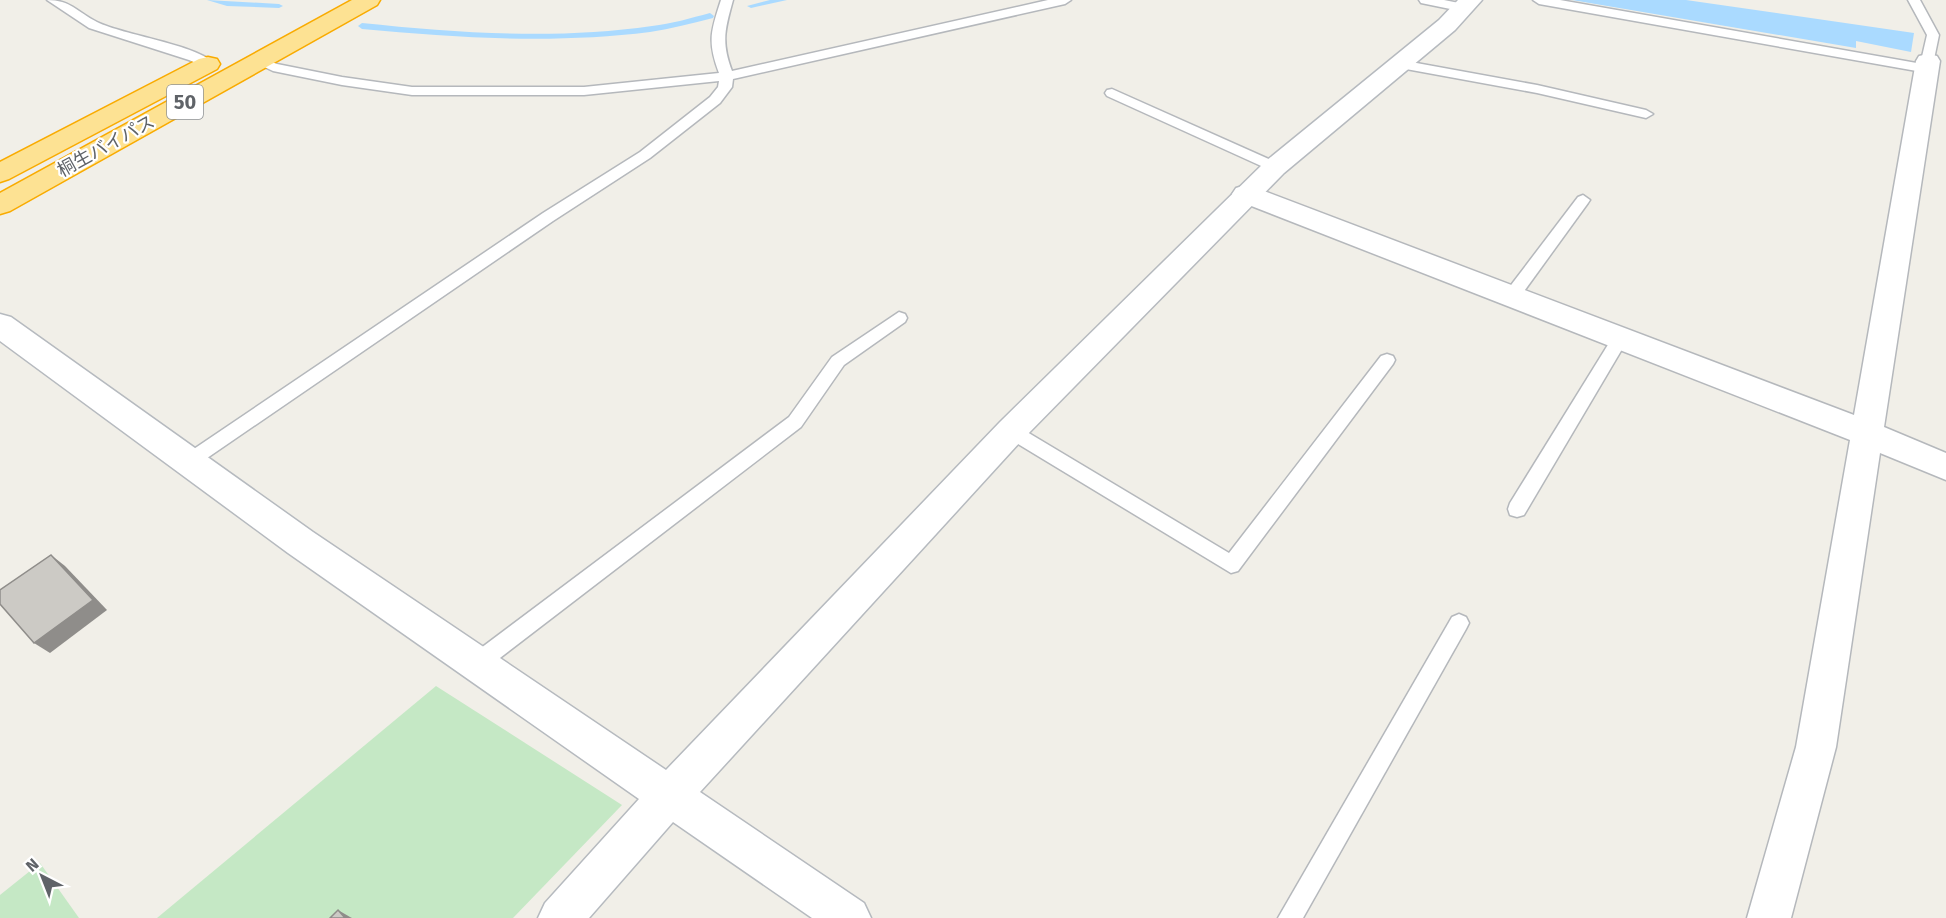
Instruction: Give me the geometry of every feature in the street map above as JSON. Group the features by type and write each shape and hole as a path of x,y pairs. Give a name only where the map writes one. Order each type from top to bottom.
{"highway":[{"name":"桐生バイパス","path":"0,173 327,0"},
{"name":"桐生バイパス","path":"0,205 369,0"}],"street":[{"path":"560,918 671,794 1011,431 1246,194 1468,4"},
{"path":"1769,918 1816,747 1928,65"},
{"path":"1246,194 1866,433 1946,467"},
{"path":"0,325 188,462 476,664 671,794 849,918"}],"lane":[{"path":"53,0 93,25 194,57 208,64"},
{"path":"188,462 548,217 645,155 715,100 725,87 727,76 719,56 717,34 727,0"},
{"path":"259,61 273,67 371,87 422,92 562,92 727,76 1065,0"},
{"path":"1425,0 1468,4"},
{"path":"1539,0 1928,65 1933,35 1914,0"},
{"path":"1400,64 1537,89 1646,114"},
{"path":"1113,93 1275,167"},
{"path":"1511,297 1583,200"},
{"path":"476,664 795,422 838,361 898,318"},
{"path":"1517,509 1620,339"},
{"path":"1011,431 1231,565 1387,360"},
{"path":"1290,918 1459,623"}],"green space":[{"path":"436,686 622,805 513,918 157,918"},
{"path":"40,863 79,918 0,918 0,895"}],"water":[{"path":"1572,0 1686,0 1914,33 1911,52 1856,41 1856,48"}],"building":[{"path":"51,555 93,600 34,643 0,604 0,590"},
{"path":"338,910 345,918 330,918"}],"waterway":[{"path":"211,0 227,4 279,6"},
{"path":"751,6 783,0"},
{"path":"362,26 467,35 572,35 651,29 710,16"}]}
